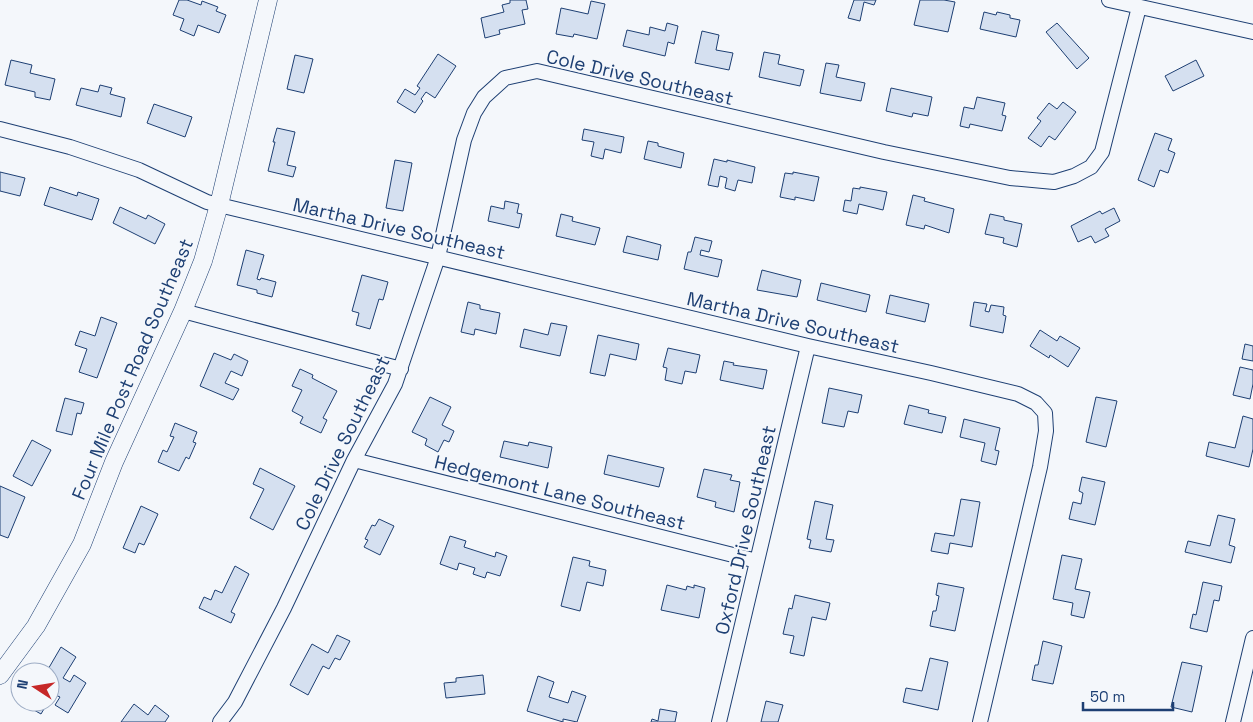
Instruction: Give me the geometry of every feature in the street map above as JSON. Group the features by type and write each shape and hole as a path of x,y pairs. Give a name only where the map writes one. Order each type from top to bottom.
{"main road":[{"name":"Four Mile Post Road Southeast","path":"0,675 36,626 82,544 114,462 183,311 203,261 219,205 268,0"}],"street":[{"path":"1109,0 1253,32"},
{"name":"Cole Drive Southeast","path":"220,722 235,702 284,608 354,460 395,384 438,256 464,140 474,113 484,96 505,78 537,71 884,152 1010,178 1054,182 1074,176 1091,167 1102,152 1139,7"},
{"name":"Martha Drive Southeast","path":"0,129 70,147 131,167 208,202 219,205 808,346 1018,394 1036,403 1045,413 1046,431 1040,467 980,722"},
{"path":"183,311 401,369"},
{"name":"Oxford Drive Southeast","path":"719,722 808,346"},
{"name":"Hedgemont Lane Southeast","path":"354,460 757,561"},
{"path":"1233,722 1253,638"}],"building":[{"path":"179,0 187,0 201,5 202,1 218,7 216,11 226,15 219,33 198,25 194,36 180,30 184,19 173,15"},
{"path":"510,0 526,0 528,9 522,10 525,24 499,30 500,34 485,38 481,18 504,12 502,5 510,3"},
{"path":"854,0 876,0 874,5 864,2 860,21 848,18"},
{"path":"920,0 955,2 948,32 914,25"},
{"path":"591,1 605,4 597,39 574,34 573,37 556,34 561,8 588,14"},
{"path":"984,12 996,15 997,12 1020,20 1016,37 980,29"},
{"path":"667,23 678,26 674,44 668,42 665,56 623,46 627,30 649,35 650,27 665,31"},
{"path":"1057,23 1089,58 1077,69 1046,32"},
{"path":"702,31 719,35 716,50 733,53 729,70 695,63"},
{"path":"764,52 780,55 778,64 804,70 800,86 759,77"},
{"path":"438,54 456,66 435,98 426,92 421,99 423,101 415,113 397,102 405,89 415,95 420,88 417,86"},
{"path":"295,55 313,59 304,93 287,89"},
{"path":"11,60 32,65 30,73 55,79 50,100 35,97 35,92 5,85"},
{"path":"1196,60 1204,76 1173,91 1165,76"},
{"path":"826,63 839,65 836,77 865,83 861,101 820,93"},
{"path":"100,85 112,88 110,94 125,98 121,117 76,105 81,88 98,92"},
{"path":"891,88 932,97 928,116 913,113 912,117 886,111"},
{"path":"977,97 1005,103 1002,115 1006,116 1002,131 970,124 969,128 960,126 964,107 974,109"},
{"path":"1063,102 1076,112 1055,140 1049,136 1041,147 1028,138 1041,121 1037,118 1049,103 1057,109"},
{"path":"154,104 192,117 185,137 147,123"},
{"path":"277,128 295,132 287,165 296,167 293,177 268,171"},
{"path":"584,129 624,137 621,153 605,149 603,159 591,156 594,142 582,140"},
{"path":"1155,133 1172,139 1168,150 1175,153 1168,173 1160,170 1154,187 1138,180"},
{"path":"648,141 658,143 658,146 684,153 681,168 644,159"},
{"path":"714,159 727,162 727,160 755,167 752,183 738,180 735,191 725,188 727,178 720,176 718,187 708,185"},
{"path":"395,160 412,163 403,211 386,208"},
{"path":"0,172 25,178 20,196 0,191"},
{"path":"793,172 819,177 814,201 795,197 795,200 780,197 785,173 793,174"},
{"path":"50,187 77,196 78,192 99,199 92,220 44,205"},
{"path":"860,187 887,192 883,210 859,204 857,214 843,211 845,200 851,201 853,188 860,189"},
{"path":"913,195 925,198 924,201 954,209 949,233 925,225 924,229 906,225"},
{"path":"505,201 519,204 517,213 522,214 519,228 488,221 491,206 504,209"},
{"path":"120,207 146,219 148,215 165,224 155,244 113,223"},
{"path":"1114,208 1120,221 1105,229 1109,236 1095,243 1091,236 1078,242 1071,226 1100,211 1102,214"},
{"path":"561,214 573,217 572,221 600,228 595,245 556,236"},
{"path":"990,214 1004,217 1004,220 1022,224 1017,247 1003,243 1004,238 985,234"},
{"path":"627,236 661,245 658,260 623,252"},
{"path":"695,237 712,241 709,252 701,250 700,255 722,260 718,277 684,269 688,252 691,252"},
{"path":"246,250 264,255 257,279 260,280 261,278 276,282 272,297 257,293 257,290 237,285"},
{"path":"762,270 801,280 797,297 757,290"},
{"path":"362,275 388,282 383,300 379,299 370,329 356,325 359,313 352,311"},
{"path":"821,283 870,295 866,312 817,300"},
{"path":"890,295 929,304 925,322 886,313"},
{"path":"468,302 480,305 480,309 500,313 496,334 475,329 474,335 461,332"},
{"path":"974,302 987,304 985,311 989,312 991,305 1004,307 1003,315 1006,316 1003,333 970,326"},
{"path":"101,317 117,323 97,378 79,372 87,349 75,345 80,331 95,336"},
{"path":"551,323 567,326 560,356 520,347 524,329 548,335"},
{"path":"1040,330 1057,341 1060,336 1080,348 1068,367 1050,355 1049,358 1030,346"},
{"path":"598,335 639,344 636,360 610,354 605,376 590,373"},
{"path":"1245,344 1253,346 1253,361 1242,359"},
{"path":"668,348 700,355 696,373 685,371 682,384 665,380 667,368 663,367"},
{"path":"214,353 231,360 234,354 248,361 242,376 231,371 225,383 239,389 233,400 200,386"},
{"path":"724,361 734,363 733,365 767,370 763,389 720,380"},
{"path":"1240,367 1253,370 1250,399 1233,395"},
{"path":"300,369 313,375 312,378 337,391 323,418 327,420 321,433 300,423 303,417 292,411 302,390 292,386"},
{"path":"829,388 862,395 858,413 848,411 844,427 822,423"},
{"path":"430,397 451,407 442,425 454,431 449,442 444,440 438,452 425,445 427,439 412,432"},
{"path":"1096,397 1117,401 1106,447 1086,442"},
{"path":"65,398 84,403 81,414 77,413 72,435 56,431"},
{"path":"909,405 929,410 928,413 946,417 942,433 904,424"},
{"path":"1243,416 1253,419 1253,449 1249,467 1206,456 1209,442 1235,448"},
{"path":"964,419 1000,428 995,450 999,451 996,465 981,461 985,443 960,437"},
{"path":"175,423 197,432 193,442 196,443 189,459 186,457 179,471 158,462 163,450 167,452 174,437 170,436"},
{"path":"32,440 51,450 32,486 13,476"},
{"path":"504,441 528,446 529,442 552,447 548,468 500,457"},
{"path":"608,455 664,468 659,487 604,474"},
{"path":"260,468 295,486 273,530 250,518 264,489 253,484"},
{"path":"704,469 732,475 730,480 740,482 734,512 715,507 716,502 697,497"},
{"path":"1082,477 1105,482 1095,525 1069,519 1073,502 1081,504 1083,493 1079,491"},
{"path":"0,486 25,497 8,538 0,535"},
{"path":"961,499 980,502 972,547 950,543 948,554 931,551 935,533 954,536"},
{"path":"815,501 833,505 826,539 834,540 831,552 809,548 811,540 807,539"},
{"path":"141,506 158,514 144,545 139,543 135,553 123,548"},
{"path":"1218,515 1235,519 1229,545 1235,547 1231,563 1185,552 1188,541 1210,546"},
{"path":"379,519 394,526 380,555 364,547 368,540 365,539 372,525 375,526"},
{"path":"450,536 466,541 464,547 495,557 496,552 507,556 500,576 487,572 485,578 473,574 475,568 459,563 457,570 440,564"},
{"path":"1062,555 1082,559 1075,589 1090,592 1084,618 1071,615 1073,603 1053,599"},
{"path":"573,557 590,561 589,566 606,570 603,586 587,582 580,611 561,606"},
{"path":"235,566 249,574 231,612 235,614 231,623 199,608 204,597 211,600 215,590 222,593"},
{"path":"1203,582 1222,586 1219,601 1214,600 1207,632 1190,628 1193,614 1196,615"},
{"path":"938,583 964,588 955,631 930,626 939,596 936,595"},
{"path":"667,585 686,590 687,586 694,588 694,585 705,588 699,618 661,610"},
{"path":"795,595 830,603 826,620 812,617 804,656 790,653 794,636 783,634 789,608 792,609"},
{"path":"337,635 350,641 340,660 335,658 329,669 323,666 308,695 290,685 312,644 328,653"},
{"path":"1043,641 1062,646 1053,684 1032,680 1035,665 1038,665"},
{"path":"61,647 76,657 63,678 70,682 74,675 86,683 68,713 60,708 60,662 52,662"},
{"path":"930,658 948,662 938,710 903,702 906,688 922,691"},
{"path":"1182,662 1202,666 1192,712 1171,707"},
{"path":"483,675 485,694 446,698 444,683 456,682 456,678"},
{"path":"538,676 554,682 549,697 568,703 572,691 586,696 577,722 563,719 563,722 527,711"},
{"path":"766,701 783,705 778,722 761,722"},
{"path":"134,704 148,715 155,705 169,716 165,722 121,722"},
{"path":"660,709 677,712 675,722 651,722 652,719 658,721"}]}
